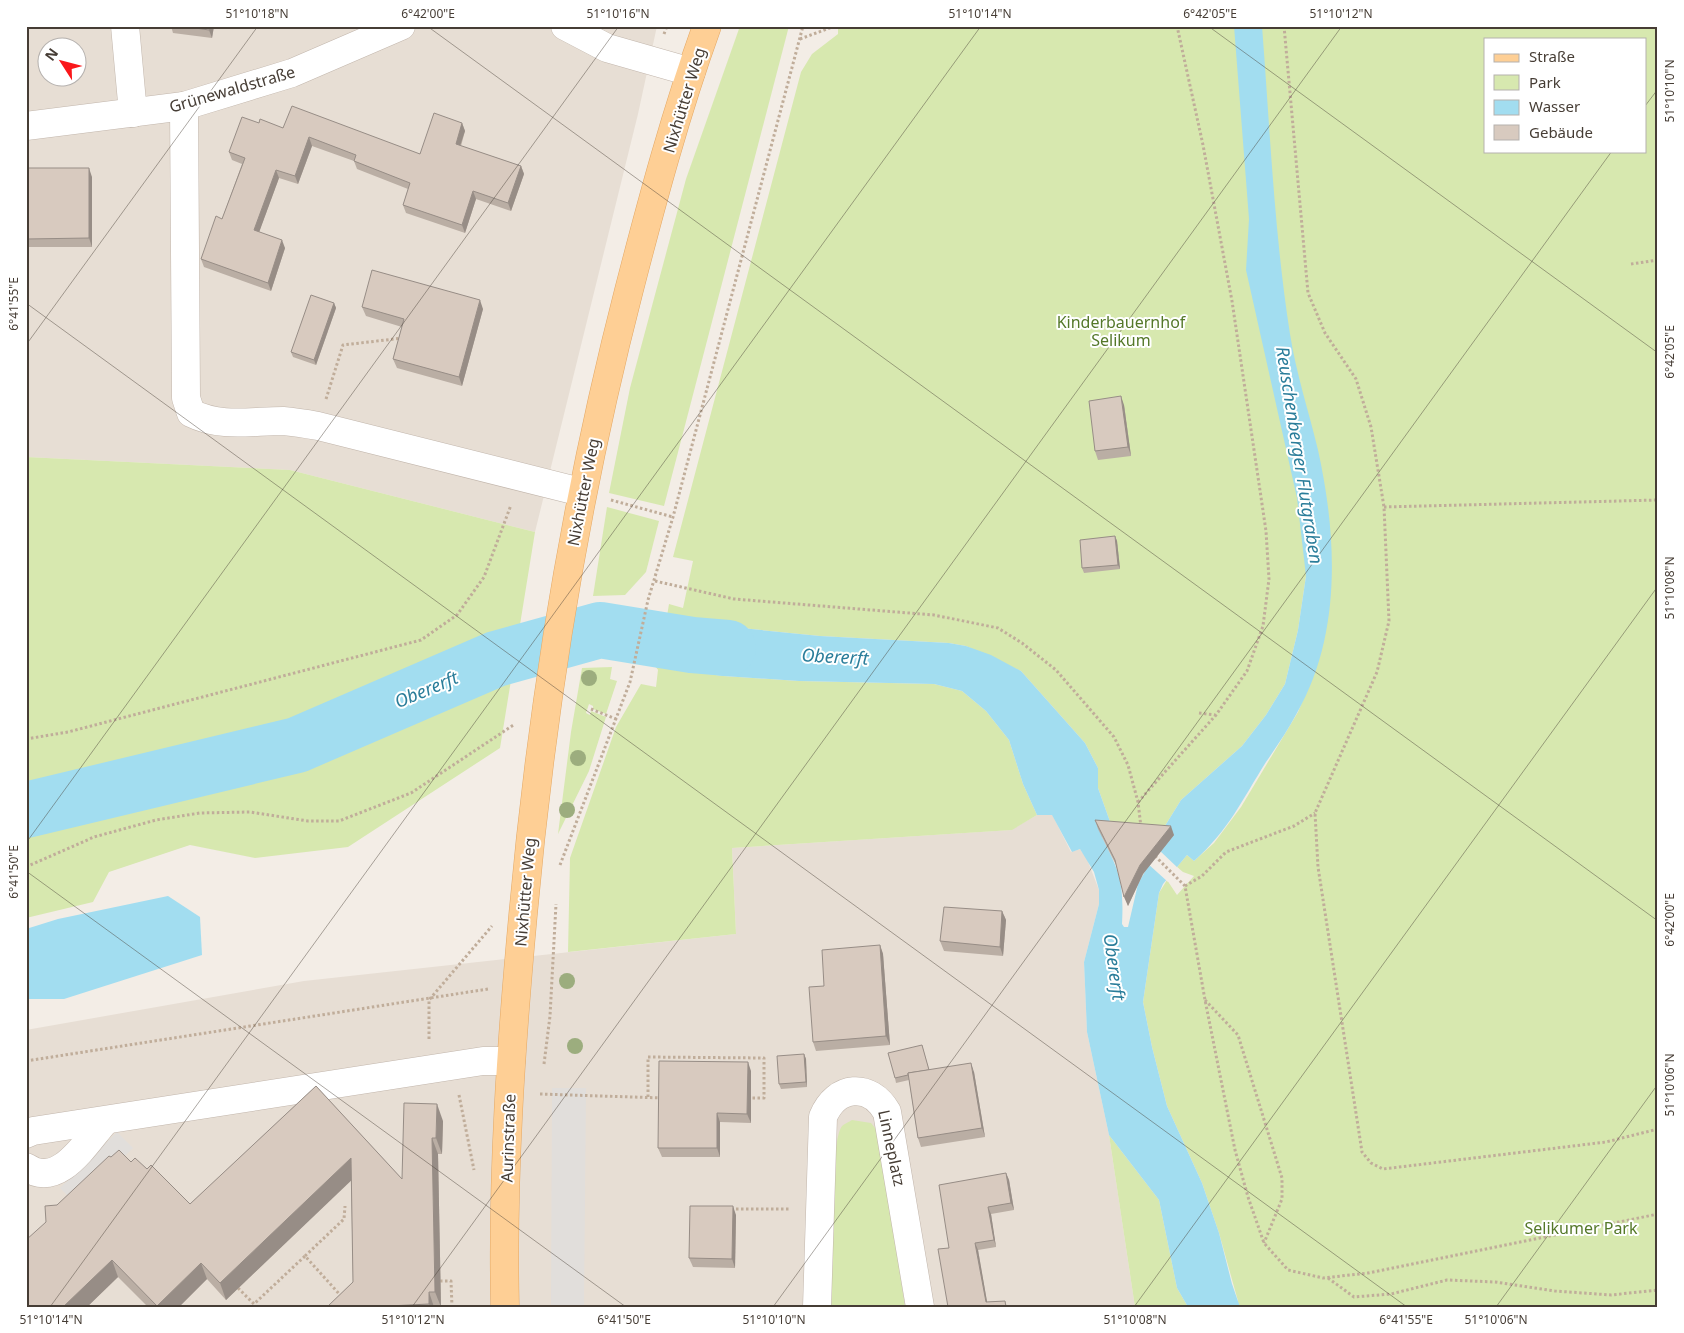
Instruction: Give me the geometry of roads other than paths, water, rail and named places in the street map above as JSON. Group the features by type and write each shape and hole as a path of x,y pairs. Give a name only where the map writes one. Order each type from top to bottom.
{"main road":[{"name":"Nixhütter Weg","path":"518,969 532,812 545,704 581,492 604,387 646,224 691,72 707,26"},
{"name":"Aurinstraße","path":"505,1307 505,1181 518,969"}],"street":[{"path":"125,26 133,113"},
{"name":"Grünewaldstraße","path":"26,126 184,106 292,73 401,26"},
{"path":"566,26 607,48 691,72"},
{"path":"184,106 186,398 191,413 207,421 224,423 285,421 318,426 521,479 581,492"},
{"path":"28,1132 484,1061 511,1061"},
{"name":"Linneplatz","path":"817,1307 823,1117 827,1107 843,1094 862,1091 871,1094 881,1102 887,1112 920,1307"},
{"path":"26,1167 43,1174 61,1170 105,1121"}],"water":[{"name":"Reuschenberger Flutgraben","path":"1234,26 1262,26 1280,257 1290,334 1324,483 1332,550 1332,584 1322,651 1312,683 1294,719 1217,838 1194,861 1187,855 1163,884 1159,893 1143,1002 1167,1106 1202,1183 1219,1233 1240,1307 1188,1307 1177,1288 1159,1200 1109,1135 1087,1032 1084,962 1099,904 1099,890 1094,872 1080,849 1072,852 1052,815 1037,815 1023,784 1009,740 986,711 962,691 934,684 799,681 723,676 655,667 648,657 654,627 662,620 820,636 949,643 966,646 991,655 1021,671 1085,743 1098,768 1098,788 1113,830 1102,837 1120,879 1122,924 1124,927 1128,927 1138,884 1149,864 1160,834 1181,800 1242,746 1266,715 1285,684 1298,630 1306,576 1297,498 1246,270 1249,219"},
{"path":"168,896 200,917 202,955 64,999 26,999 26,929 58,919"}],"waterway":[{"name":"Obererft","path":"26,810 297,745 496,659 600,630 692,645 728,648"}],"park label":[{"name":"Kinderbauernhof Selikum","path":"1121,331"},
{"name":"Selikumer Park","path":"1581,1228"}]}
